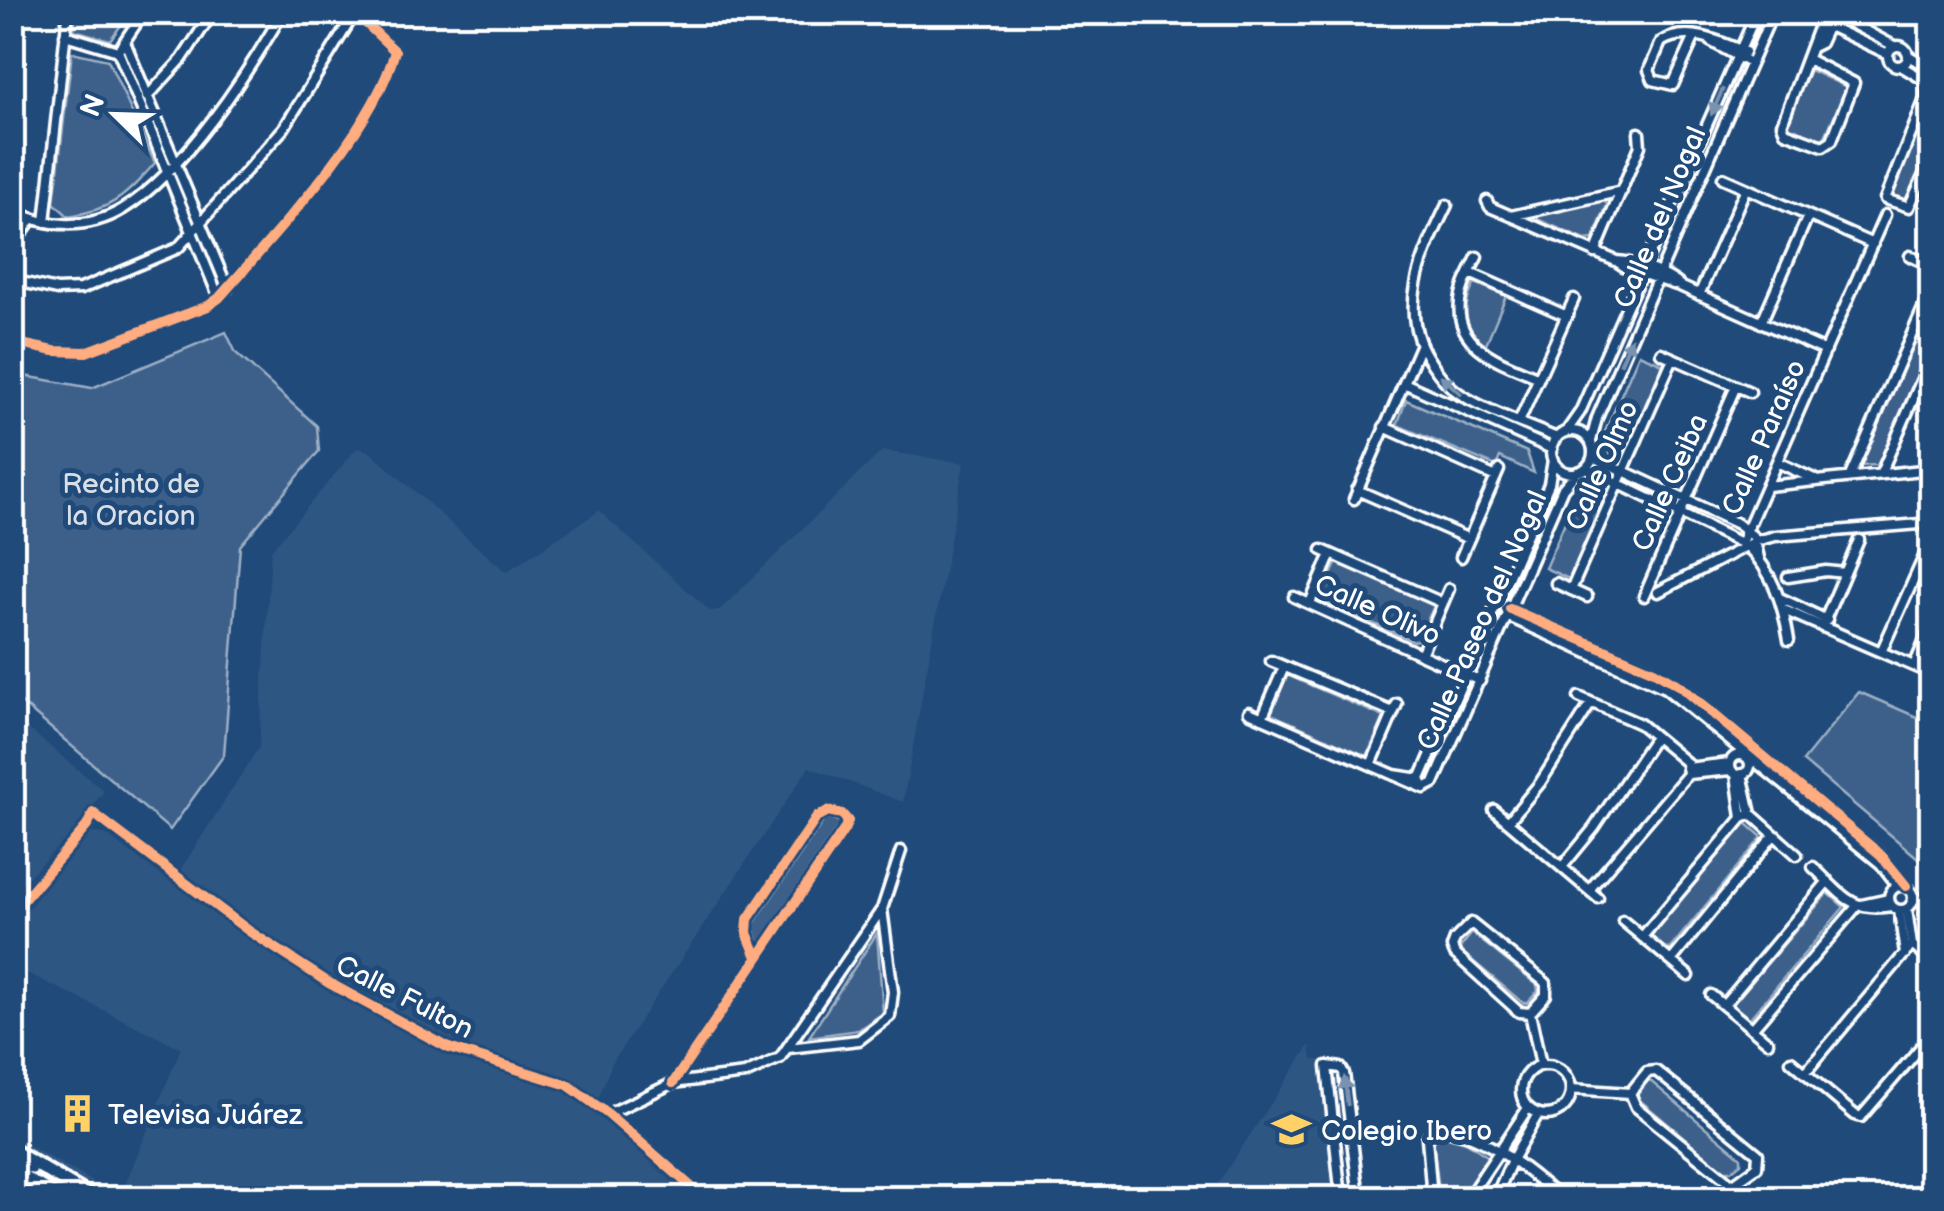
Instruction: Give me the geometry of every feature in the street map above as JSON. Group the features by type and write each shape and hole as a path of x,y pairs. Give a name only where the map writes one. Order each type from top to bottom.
{"main road":[{"path":"12,1150 92,1198"},
{"path":"12,1170 24,1164 50,1180 63,1180"},
{"path":"12,1170 55,1196 62,1192 77,1198"}],"street":[{"path":"45,222 68,12"},
{"path":"118,51 144,12"},
{"path":"143,100 182,59 213,12"},
{"path":"12,210 31,220 75,224 108,216 136,200 171,167 242,80 283,12"},
{"name":"Calle del Nogal","path":"1566,432 1580,412 1756,12"},
{"name":"Calle del Nogal","path":"1591,441 1597,418 1772,12"},
{"path":"1799,12 1828,16 1891,50 1904,47 1908,56 1932,69"},
{"path":"12,280 57,290 81,289 168,254 193,234 284,128 354,13 395,52 391,66 344,147 219,298 208,306 86,352 54,351 12,342"},
{"path":"1808,60 1854,83 1832,140 1824,146 1782,128 1808,60 1828,16"},
{"path":"1695,36 1673,85 1651,78 1649,70 1664,40 1682,33 1695,36 1710,41 1752,60"},
{"path":"65,35 118,51 228,289"},
{"path":"124,42 143,100"},
{"path":"1891,50 1891,64 1932,84 1884,195 1888,201 1909,207 1932,158"},
{"path":"1901,66 1908,56"},
{"path":"1595,253 1640,146 1639,133"},
{"path":"171,167 219,298"},
{"path":"1723,178 1873,244"},
{"path":"1699,295 1746,188"},
{"path":"1511,216 1622,191"},
{"path":"1487,201 1490,207 1826,351"},
{"path":"1447,205 1414,287 1413,311 1420,346 1454,390 1557,438"},
{"name":"Calle Paraíso","path":"1748,543 1747,530 1885,215"},
{"path":"1761,322 1808,216"},
{"path":"12,247 31,220"},
{"path":"1910,256 1932,266"},
{"path":"1477,257 1459,304 1465,332 1485,353 1539,378"},
{"path":"1470,273 1567,316"},
{"path":"1850,476 1932,288"},
{"path":"1519,422 1574,299"},
{"path":"1420,346 1355,495 1469,539"},
{"path":"1661,352 1750,392"},
{"path":"1881,473 1932,356"},
{"name":"Calle Olmo","path":"1571,590 1673,358"},
{"path":"1404,383 1552,449"},
{"name":"Calle Ceiba","path":"1644,596 1736,386"},
{"path":"1384,427 1498,474 1461,557"},
{"path":"1581,470 1593,457 1591,441 1580,432 1566,432 1557,438 1552,449 1553,460 1561,469 1581,470 1617,483 1748,543 1780,598 1789,640"},
{"path":"1593,457 1747,530"},
{"name":"Calle Paseo del Nogal","path":"1553,460 1549,484 1422,783 1434,783 1564,488 1581,470"},
{"path":"1777,462 1814,479"},
{"path":"1767,486 1932,469"},
{"path":"1658,592 1748,543 1817,530 1932,523"},
{"path":"1881,652 1932,539"},
{"path":"1826,625 1860,540"},
{"path":"1310,603 1326,552 1443,604"},
{"path":"1788,578 1826,571 1845,573"},
{"path":"1556,583 1586,597"},
{"path":"1422,652 1449,590"},
{"name":"Calle Olivo","path":"1294,597 1481,678"},
{"path":"1780,598 1826,625 1932,674"},
{"path":"1784,610 1826,625"},
{"path":"1509,613 1668,678 1880,855 1902,886"},
{"path":"1914,666 1932,624"},
{"path":"1615,659 1666,688 1881,864 1913,896 1932,906"},
{"path":"1272,661 1395,708 1371,765"},
{"path":"1262,718 1284,667"},
{"path":"1578,698 1640,724 1687,763 1688,771"},
{"path":"1508,822 1540,783 1592,703"},
{"path":"1249,712 1422,783"},
{"path":"1731,729 1746,816 1797,854"},
{"path":"1562,868 1655,737"},
{"path":"1735,767 1745,756 1750,765"},
{"path":"1589,890 1688,771 1776,766"},
{"path":"1494,810 1598,898"},
{"path":"672,1083 844,830 848,821 842,814 824,811 817,817 748,919 746,933 757,957"},
{"name":"Calle Fulton","path":"88,826 93,813 278,951 329,984 449,1048 556,1080 608,1114 704,1198"},
{"path":"1642,937 1746,816"},
{"path":"12,913 88,826 102,820"},
{"path":"1670,960 1774,835"},
{"path":"608,1114 672,1083 745,1074 770,1064 788,1048 882,909 901,851"},
{"path":"1813,868 1858,906 1897,906 1912,903 1913,896"},
{"path":"1724,1006 1828,881"},
{"path":"1902,886 1891,891 1912,945 1932,962"},
{"path":"1752,1029 1858,906"},
{"path":"1897,906 1905,954"},
{"path":"788,1048 859,1040 890,1016 893,992 882,909"},
{"path":"1623,920 1689,976"},
{"path":"1477,925 1546,982 1546,995 1530,1013 1519,1012 1455,954 1452,947 1465,926 1477,925"},
{"path":"1806,1074 1912,945"},
{"path":"1712,995 1768,1042"},
{"path":"1530,1013 1541,1065"},
{"path":"1791,1061 1862,1117 1932,1034"},
{"path":"1541,1065 1562,1070 1571,1089 1561,1110 1538,1114 1528,1108 1520,1086 1527,1072 1541,1065"},
{"path":"1341,1198 1328,1066 1341,1068 1344,1073 1359,1198"},
{"path":"1647,1072 1665,1076 1758,1154 1757,1167 1730,1183 1636,1107 1630,1093 1647,1072"},
{"path":"1571,1089 1630,1093"},
{"path":"1468,1198 1528,1108"},
{"path":"1495,1198 1538,1114"},
{"path":"1432,1198 1427,1138 1433,1128 1461,1133 1500,1153 1560,1198"},
{"path":"1908,1198 1932,1182"},
{"path":"1921,1189 1926,1198"}],"shaded area":[{"path":"357,448 369,451 506,572 599,511 710,611 720,610 882,451 964,463 903,802 809,767 612,1063 593,1112 691,1198 13,1198 12,1136 120,1197 181,1048 13,966 13,935 18,921 91,833 105,834 172,883 259,747 271,550"},
{"path":"13,716 104,791 72,832 13,893"},
{"name":"Colegio Ibero","path":"1310,1045 1312,1060 1323,1060 1334,1198 1208,1198"}],"green space":[{"path":"76,12 130,13 110,40 74,30"},
{"path":"72,52 108,60 155,163 117,200 68,216 54,203"},
{"path":"1810,70 1847,87 1823,141 1785,127"},
{"path":"1931,100 1931,143 1906,204 1890,197"},
{"path":"1605,199 1607,205 1593,239 1585,240 1528,215"},
{"path":"1475,283 1506,296 1486,344 1472,332 1467,316"},
{"path":"1931,303 1931,343 1878,465 1860,466"},
{"name":"Recinto de la Oracion","path":"226,332 236,353 317,426 319,451 240,546 224,755 170,830 18,700 12,667 13,374 92,388"},
{"path":"1639,354 1663,364 1622,459 1611,455 1603,436"},
{"path":"1406,400 1527,452 1534,473 1500,457 1496,466 1397,425"},
{"path":"1596,485 1607,490 1569,579 1545,568 1578,492"},
{"path":"1337,562 1430,602 1434,606 1418,640 1321,601"},
{"path":"1287,675 1384,717 1367,756 1271,714"},
{"path":"1859,692 1931,723 1931,869 1803,761"},
{"path":"826,817 841,822 759,944 752,926"},
{"path":"1746,823 1762,837 1668,951 1650,935"},
{"path":"1828,893 1844,907 1749,1019 1732,1005"},
{"path":"877,933 883,1013 858,1030 809,1037"},
{"path":"1472,933 1537,985 1538,991 1527,1003 1461,951"},
{"path":"1648,1079 1741,1157 1741,1163 1724,1171 1636,1097"},
{"path":"1440,1135 1466,1142 1487,1156 1463,1198 1440,1198 1433,1143"}],"cycle path":[{"path":"12,342 54,351 86,352 208,306 219,298 320,181 345,148 384,82 395,51 354,12"},
{"path":"1510,609 1680,686 1881,855 1906,886"},
{"path":"673,1083 844,830 848,821 842,814 828,811 817,817 748,919 747,933 757,957"},
{"path":"12,913 87,826 93,813 249,931 329,983 449,1048 568,1085 608,1114 704,1198"}],"place":[{"name":"Televisa Juárez","path":"78,1114"},
{"name":"Colegio Ibero","path":"1291,1130"}]}
